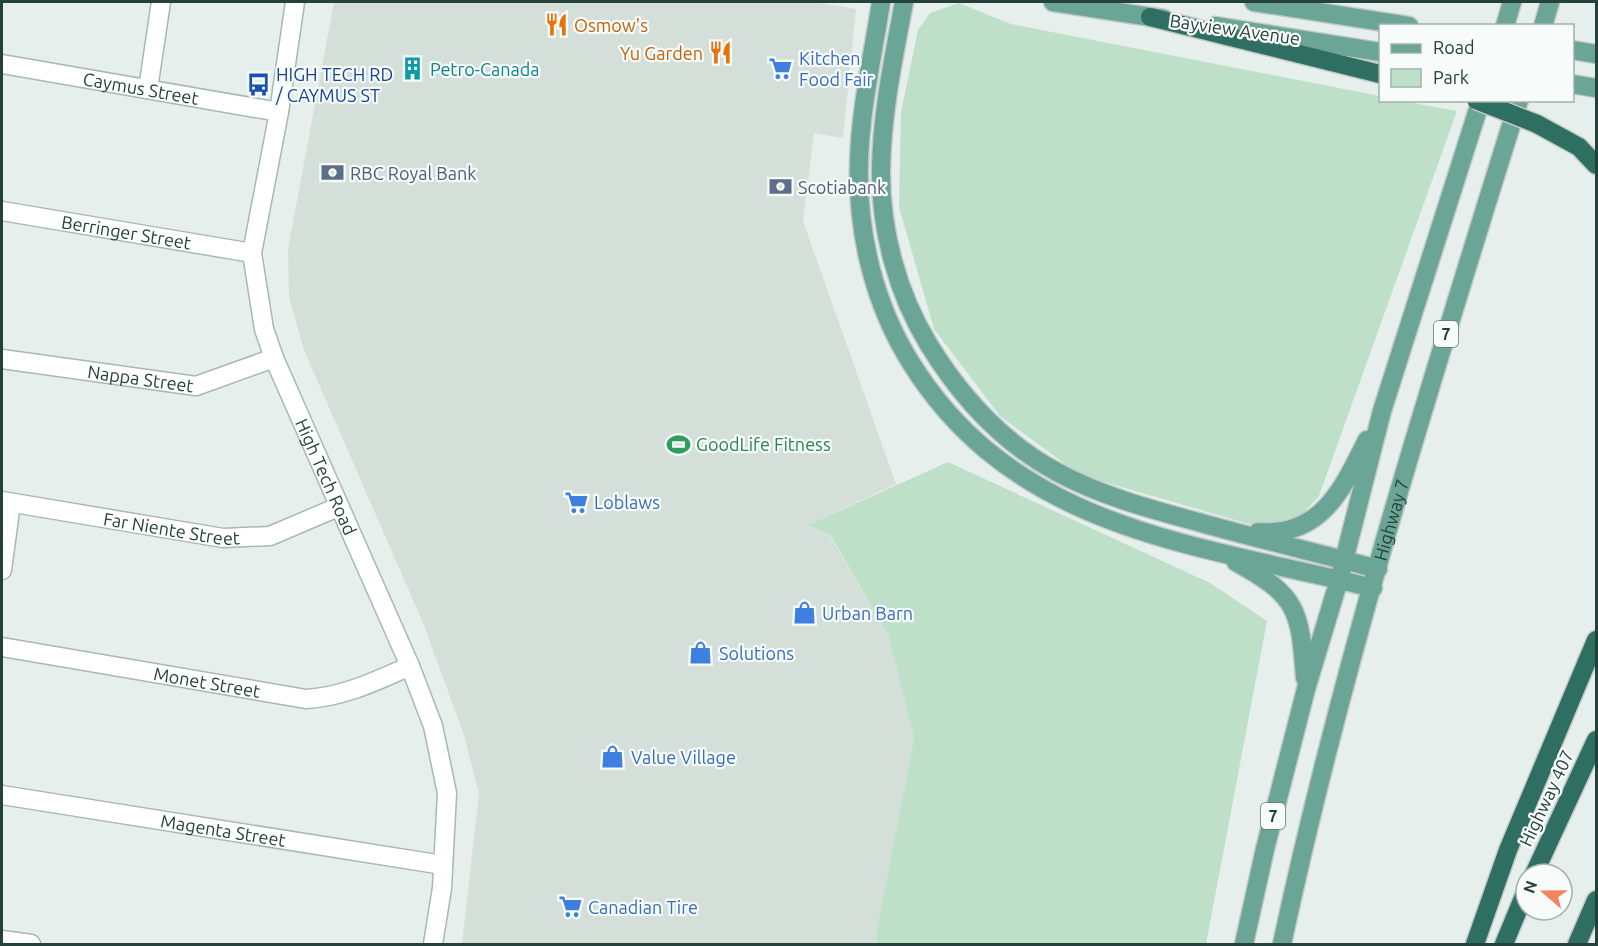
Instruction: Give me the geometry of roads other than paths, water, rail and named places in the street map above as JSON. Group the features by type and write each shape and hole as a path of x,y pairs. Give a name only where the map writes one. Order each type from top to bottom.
{"highway":[{"path":"1150,17 1379,74"},
{"path":"1484,102 1537,123 1579,147 1596,165"},
{"path":"1475,945 1508,850 1596,640"},
{"name":"Highway 407","path":"1540,862 1596,740"},
{"path":"1577,945 1596,900"},
{"path":"1504,945 1514,920"}],"main road":[{"path":"881,2 858,163 865,243 875,286 903,351 927,388 952,420 985,452 1014,473 1048,494 1086,511 1130,528 1373,588"},
{"path":"904,2 886,109 881,169 885,227 896,271 924,338 945,371 980,414 1016,445 1055,471 1108,495 1220,528 1378,569"},
{"name":"Bayview Avenue","path":"1053,2 1379,52"},
{"name":"Bayview Avenue","path":"1254,2 1396,24"},
{"path":"1505,24 1512,2"},
{"path":"1544,24 1550,2"},
{"path":"1574,50 1596,54"},
{"path":"1574,84 1596,88"},
{"name":"Highway 7","path":"1244,945 1265,849 1306,689 1339,580 1382,411 1478,102"},
{"name":"Highway 7","path":"1282,945 1327,751 1378,569 1431,380 1518,102"},
{"path":"1220,528 1282,532 1295,528 1324,511 1342,489 1382,411"},
{"path":"1213,550 1268,580 1292,604 1302,634 1306,689"}],"street":[{"path":"148,89 161,2"},
{"name":"High Tech Road","path":"295,2 279,112 252,253 264,329 274,358 410,666 433,726 447,793 442,888 433,945"},
{"name":"Caymus Street","path":"2,64 279,112"},
{"name":"Berringer Street","path":"2,211 252,253"},
{"name":"Nappa Street","path":"2,359 196,386 274,358"},
{"path":"2,570 6,502"},
{"name":"Far Niente Street","path":"6,502 223,538 270,536 338,507"},
{"name":"Monet Street","path":"2,646 306,699 327,698 347,692 410,666"},
{"name":"Magenta Street","path":"2,795 443,865"},
{"path":"2,940 31,945"}],"place":[{"name":"Osmow's","path":"556,25"},
{"name":"Yu Garden","path":"721,53"},
{"name":"Kitchen Food Fair","path":"781,68"},
{"name":"Petro-Canada","path":"412,69"},
{"name":"HIGH TECH RD / CAYMUS ST","path":"258,84"},
{"name":"RBC Royal Bank","path":"332,173"},
{"name":"Scotiabank","path":"780,187"},
{"name":"GoodLife Fitness","path":"678,444"},
{"name":"Loblaws","path":"576,502"},
{"name":"Urban Barn","path":"804,613"},
{"name":"Solutions","path":"701,653"},
{"name":"Value Village","path":"613,757"},
{"name":"Canadian Tire","path":"570,907"}]}
